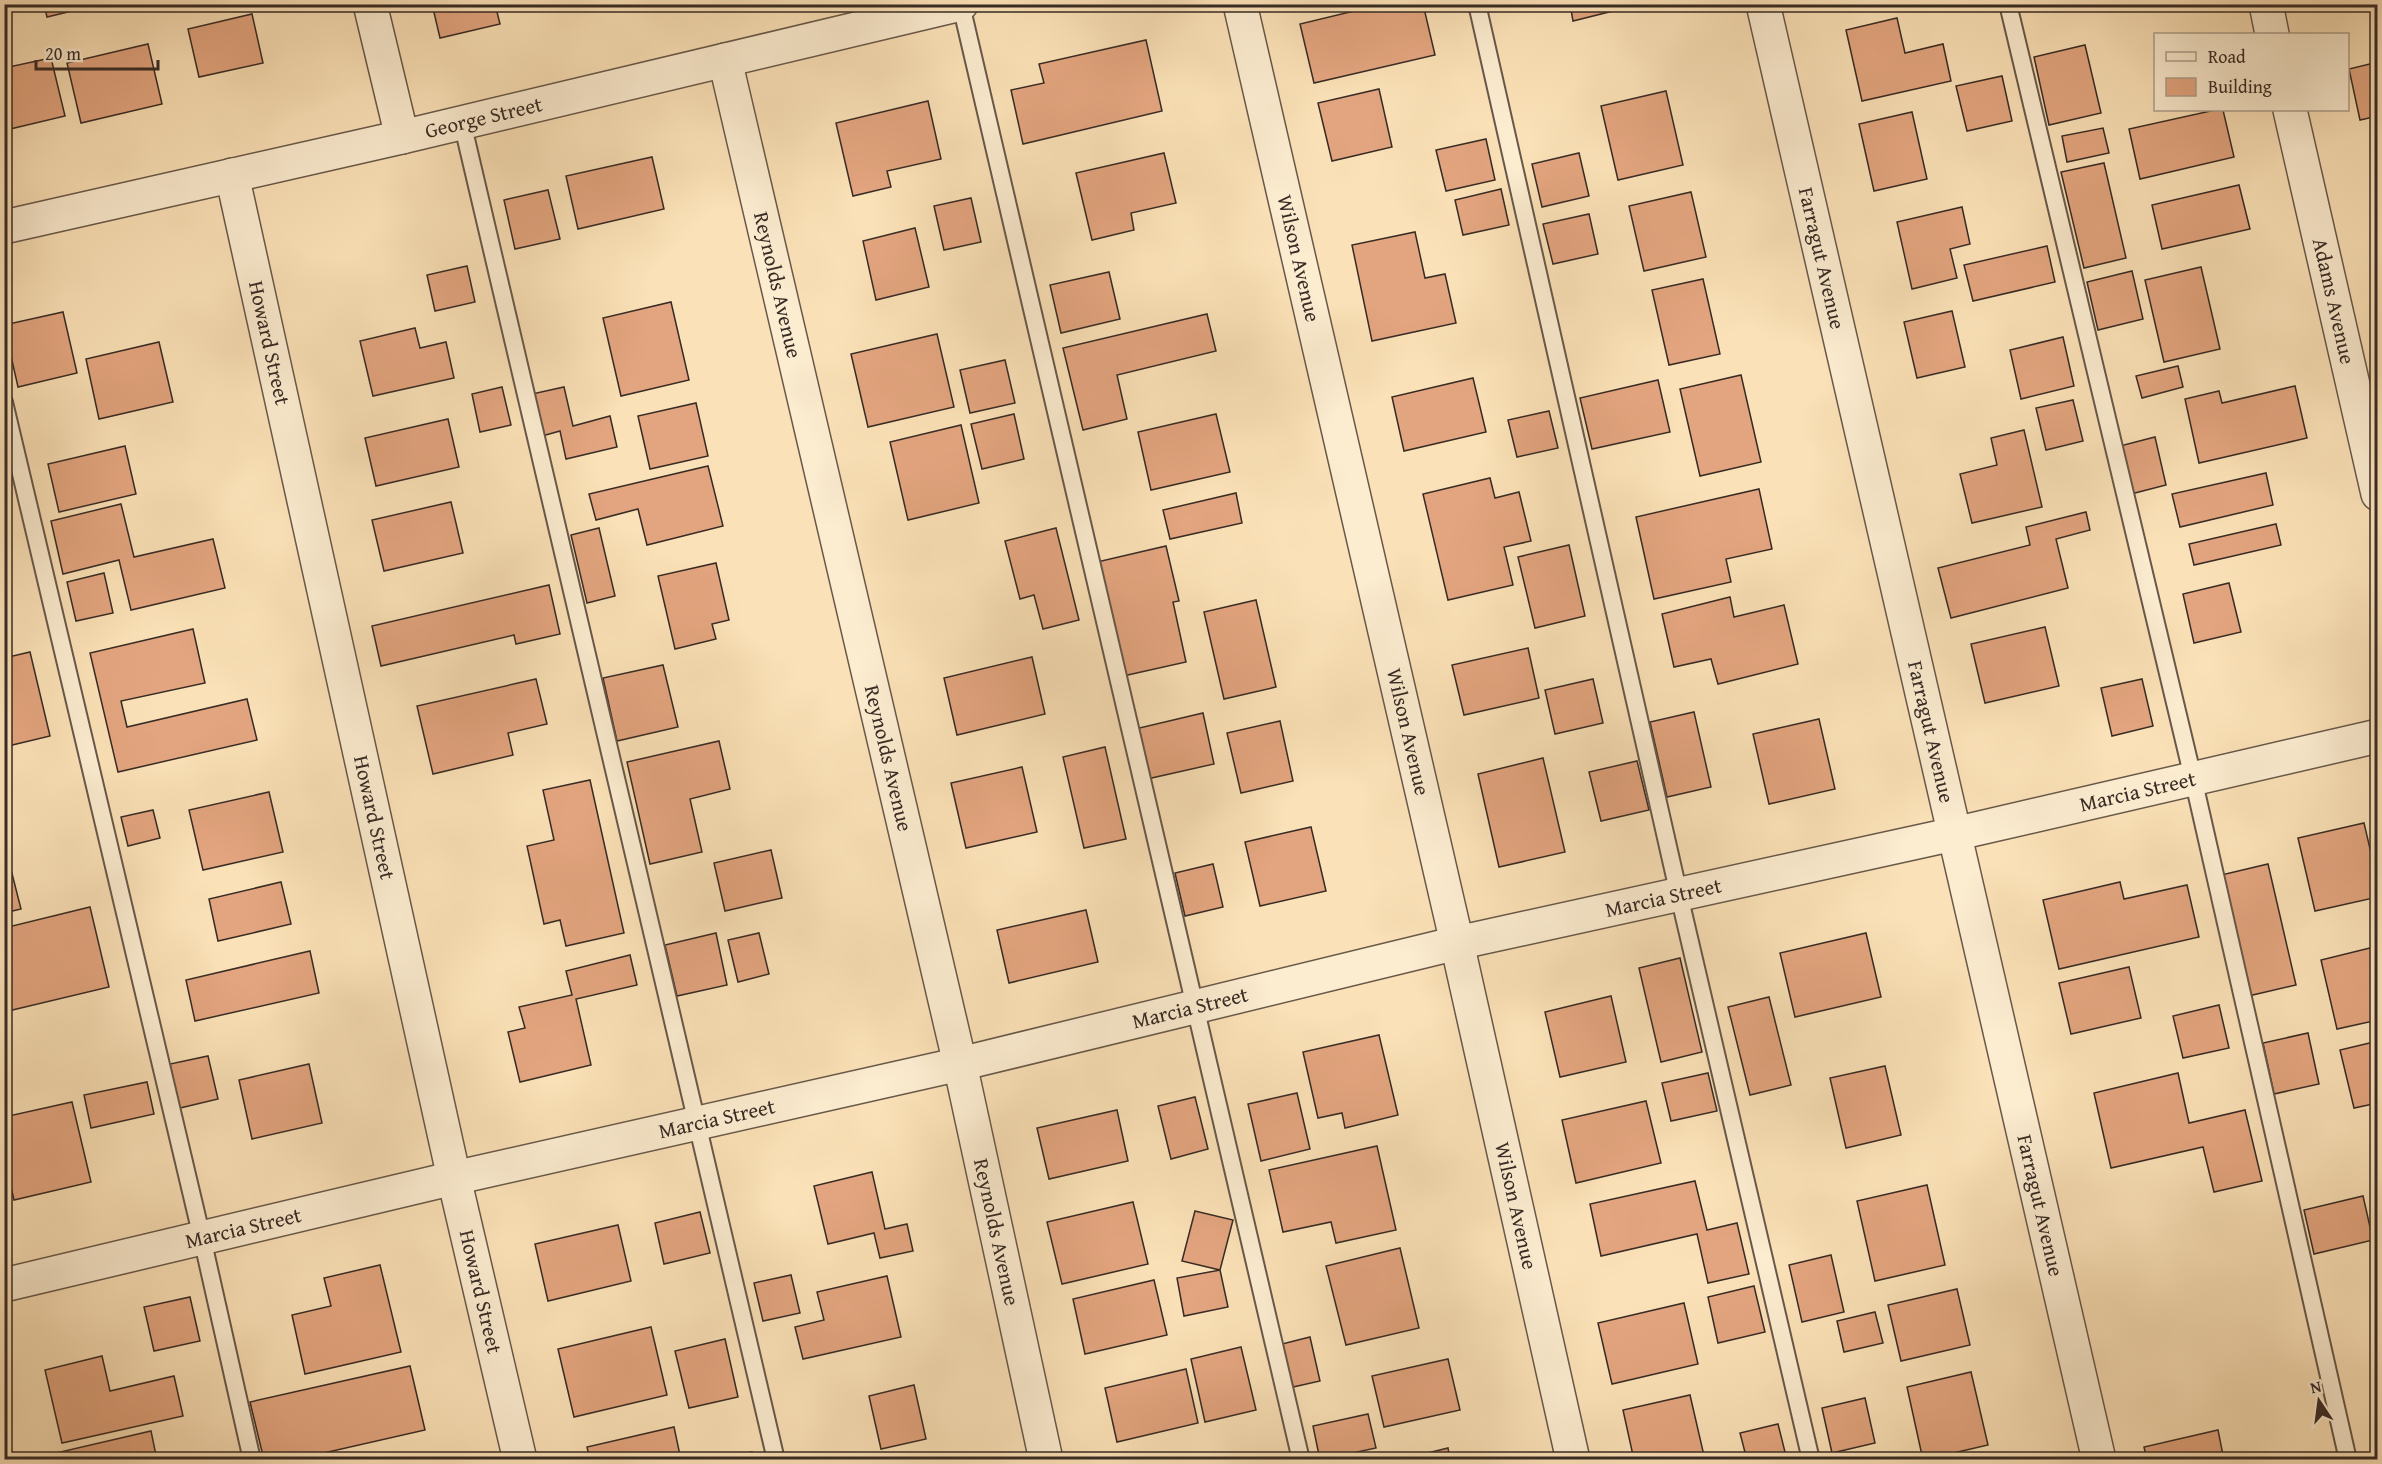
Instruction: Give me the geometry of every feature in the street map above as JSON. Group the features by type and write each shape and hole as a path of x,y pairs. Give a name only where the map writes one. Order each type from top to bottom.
{"street":[{"path":"370,4 402,137"},
{"name":"George Street","path":"4,227 402,137 961,4"},
{"name":"Wilson Avenue","path":"1240,4 1458,943 1573,1460"},
{"name":"Farragut Avenue","path":"1762,4 2099,1460"},
{"path":"2266,4 2272,33"},
{"name":"Reynolds Avenue","path":"725,60 960,1064 1046,1460"},
{"name":"Adams Avenue","path":"2290,111 2378,494"},
{"name":"Howard Street","path":"232,175 454,1178 520,1460"},
{"name":"Marcia Street","path":"4,1285 454,1178 960,1064 1458,943 1954,834 2378,736"}],"lane":[{"path":"961,4 1301,1460"},
{"path":"1477,4 1679,895 1811,1460"},
{"path":"2008,4 2193,778 2348,1460"},
{"path":"462,122 777,1460"},
{"path":"4,402 202,1238 252,1460"}],"building":[{"path":"44,4 97,4 97,5 47,17"},
{"path":"432,4 495,4 500,24 440,38"},
{"path":"1383,4 1423,4 1435,55 1314,83 1300,24"},
{"path":"1570,4 1641,4 1573,21"},
{"path":"252,14 263,63 199,77 188,29"},
{"path":"1897,18 1905,53 1943,44 1951,81 1862,101 1846,30"},
{"path":"1146,40 1162,111 1023,144 1011,90 1044,83 1039,64"},
{"path":"148,44 162,104 81,123 67,63"},
{"path":"2085,45 2101,113 2049,125 2034,57"},
{"path":"51,58 65,116 6,130 4,68"},
{"path":"2378,62 2378,116 2360,120 2349,69"},
{"path":"2002,76 2012,121 1967,131 1956,86"},
{"path":"1379,89 1392,147 1332,161 1318,103"},
{"path":"1666,91 1683,165 1618,180 1601,106"},
{"path":"928,101 941,159 887,171 891,187 853,196 836,123"},
{"path":"2210,111 2223,111 2234,157 2140,179 2129,129"},
{"path":"1912,112 1927,179 1874,191 1859,124"},
{"path":"2103,128 2109,153 2067,162 2062,136"},
{"path":"1486,139 1495,180 1446,191 1436,150"},
{"path":"1164,153 1176,203 1131,213 1134,230 1092,240 1076,173"},
{"path":"1579,153 1589,196 1542,207 1532,164"},
{"path":"652,157 664,209 578,229 566,176"},
{"path":"2104,163 2126,258 2084,268 2061,172"},
{"path":"2239,185 2250,229 2162,249 2152,205"},
{"path":"1501,189 1509,225 1463,235 1455,200"},
{"path":"548,190 560,239 515,249 504,200"},
{"path":"1691,192 1706,257 1644,271 1629,206"},
{"path":"971,198 981,242 944,250 934,206"},
{"path":"1962,207 1970,244 1950,249 1957,278 1912,289 1897,222"},
{"path":"1589,214 1598,254 1553,264 1543,224"},
{"path":"915,228 929,287 876,300 863,241"},
{"path":"1415,232 1425,278 1445,274 1456,323 1372,341 1352,245"},
{"path":"2047,246 2055,282 1973,301 1964,265"},
{"path":"467,266 475,302 435,311 427,275"},
{"path":"2201,267 2220,349 2164,362 2145,280"},
{"path":"2132,271 2143,319 2098,330 2087,282"},
{"path":"1109,272 1120,319 1061,333 1050,285"},
{"path":"1703,279 1720,354 1669,365 1652,290"},
{"path":"671,302 689,380 621,396 603,318"},
{"path":"1952,311 1965,367 1917,378 1904,322"},
{"path":"63,312 77,373 18,387 4,325"},
{"path":"1207,314 1216,351 1117,375 1127,419 1083,430 1063,348"},
{"path":"415,328 420,348 446,342 454,378 373,396 360,341"},
{"path":"937,334 954,407 868,427 851,354"},
{"path":"2063,337 2074,386 2021,399 2010,350"},
{"path":"159,342 173,402 99,419 86,359"},
{"path":"1005,360 1015,403 970,413 960,370"},
{"path":"2178,366 2183,387 2142,398 2136,376"},
{"path":"1741,375 1761,462 1700,476 1680,389"},
{"path":"1473,378 1486,432 1404,451 1392,397"},
{"path":"1658,380 1670,432 1592,449 1580,398"},
{"path":"2295,386 2307,438 2199,463 2185,399 2219,391 2222,403"},
{"path":"502,387 511,425 480,432 472,394"},
{"path":"564,387 573,426 610,416 617,447 566,459 560,431 542,436 532,394"},
{"path":"2073,400 2083,441 2046,450 2036,408"},
{"path":"696,403 708,456 650,469 638,416"},
{"path":"1549,411 1558,448 1517,457 1508,420"},
{"path":"1014,414 1024,459 982,469 971,424"},
{"path":"1216,414 1230,472 1151,490 1138,432"},
{"path":"448,419 459,467 376,486 365,438"},
{"path":"961,425 979,503 908,520 890,442"},
{"path":"2024,430 2042,507 1972,523 1960,474 1997,465 1991,438"},
{"path":"2155,437 2166,485 2131,494 2120,446"},
{"path":"125,446 136,494 59,512 48,464"},
{"path":"708,466 723,526 647,545 638,509 596,520 589,494"},
{"path":"2266,473 2273,505 2180,527 2172,494"},
{"path":"1490,478 1495,498 1519,492 1531,541 1504,547 1513,585 1448,600 1423,494"},
{"path":"1759,489 1772,549 1726,559 1731,582 1654,599 1636,517"},
{"path":"1236,493 1242,523 1170,539 1163,510"},
{"path":"451,502 463,553 384,571 372,520"},
{"path":"121,504 134,557 213,539 225,588 131,610 119,560 63,574 51,521"},
{"path":"2086,512 2090,530 2056,539 2068,588 1951,618 1938,568 2030,545 2026,527"},
{"path":"2276,524 2281,545 2194,565 2189,544"},
{"path":"599,528 615,596 587,603 571,535"},
{"path":"1056,528 1079,620 1043,629 1034,595 1020,599 1005,541"},
{"path":"1569,545 1585,616 1535,628 1518,557"},
{"path":"1166,546 1179,601 1173,602 1186,662 1123,676 1097,562"},
{"path":"716,563 729,620 712,624 716,639 675,649 658,576"},
{"path":"104,573 113,613 76,621 67,582"},
{"path":"2229,583 2241,632 2194,643 2183,594"},
{"path":"549,585 560,634 516,644 514,635 381,666 372,626"},
{"path":"1730,597 1734,617 1784,605 1798,664 1718,684 1711,659 1674,667 1662,614"},
{"path":"1256,600 1276,687 1224,699 1204,612"},
{"path":"2045,627 2059,686 1985,703 1971,644"},
{"path":"193,629 205,683 121,701 127,727 247,699 257,740 118,772 90,653"},
{"path":"1528,648 1539,698 1464,715 1452,665"},
{"path":"30,652 50,736 4,747 4,658"},
{"path":"1032,657 1045,714 957,735 944,678"},
{"path":"663,665 678,727 617,741 603,678"},
{"path":"536,679 547,724 508,733 513,755 433,774 417,706"},
{"path":"1593,679 1603,723 1555,734 1545,690"},
{"path":"2142,679 2153,726 2112,736 2101,688"},
{"path":"1694,712 1711,787 1667,797 1650,722"},
{"path":"1203,713 1214,764 1147,779 1135,729"},
{"path":"1819,719 1835,789 1769,804 1753,734"},
{"path":"1280,721 1293,781 1241,793 1227,733"},
{"path":"719,741 730,789 690,799 702,852 650,864 627,762"},
{"path":"1105,747 1126,839 1084,848 1063,757"},
{"path":"1543,758 1565,852 1499,867 1478,774"},
{"path":"1637,761 1649,810 1601,821 1589,772"},
{"path":"1022,767 1037,832 966,848 951,783"},
{"path":"590,780 624,933 566,946 560,920 544,924 527,846 554,840 543,790"},
{"path":"269,792 283,852 203,870 189,810"},
{"path":"153,810 160,838 128,846 121,817"},
{"path":"2364,823 2378,883 2378,897 2315,911 2298,838"},
{"path":"1311,827 1326,891 1260,906 1245,842"},
{"path":"4,842 21,909 4,913"},
{"path":"771,850 782,898 725,911 714,863"},
{"path":"1213,864 1223,907 1185,916 1175,873"},
{"path":"2268,864 2296,985 2244,997 2217,876"},
{"path":"281,882 291,924 218,941 209,899"},
{"path":"2120,882 2124,899 2187,885 2199,937 2059,969 2043,900"},
{"path":"90,907 109,987 4,1012 4,928"},
{"path":"1086,910 1098,962 1009,983 997,930"},
{"path":"716,933 727,985 677,996 665,945"},
{"path":"759,933 769,974 738,982 728,940"},
{"path":"1866,933 1881,997 1795,1017 1780,953"},
{"path":"2378,946 2378,1020 2337,1029 2321,960"},
{"path":"310,951 319,993 195,1021 186,980"},
{"path":"630,955 637,985 576,999 591,1065 520,1082 508,1032 525,1028 519,1007 572,995 566,971"},
{"path":"1680,958 1702,1052 1661,1062 1639,968"},
{"path":"2129,967 2141,1018 2071,1034 2059,983"},
{"path":"1611,996 1626,1062 1560,1077 1545,1012"},
{"path":"1769,997 1791,1085 1750,1095 1728,1007"},
{"path":"2219,1005 2229,1048 2183,1058 2173,1016"},
{"path":"2308,1033 2319,1084 2274,1094 2263,1043"},
{"path":"1379,1035 1398,1115 1345,1128 1342,1113 1318,1118 1303,1052"},
{"path":"2378,1041 2378,1103 2354,1108 2340,1050"},
{"path":"208,1056 218,1099 180,1108 170,1064"},
{"path":"309,1064 322,1123 252,1139 239,1080"},
{"path":"1885,1066 1901,1135 1846,1148 1830,1078"},
{"path":"1708,1073 1717,1111 1671,1121 1662,1083"},
{"path":"2178,1073 2189,1123 2245,1110 2262,1181 2214,1192 2203,1147 2111,1168 2094,1093"},
{"path":"147,1082 154,1114 91,1128 84,1095"},
{"path":"1297,1093 1310,1149 1261,1161 1248,1104"},
{"path":"1195,1097 1208,1149 1171,1159 1158,1106"},
{"path":"1646,1101 1661,1163 1576,1183 1562,1120"},
{"path":"72,1102 91,1182 14,1200 4,1157 4,1117"},
{"path":"1117,1110 1128,1161 1049,1179 1037,1128"},
{"path":"1377,1146 1396,1230 1336,1243 1331,1222 1283,1232 1269,1170"},
{"path":"872,1172 885,1229 907,1224 913,1251 880,1258 874,1233 828,1244 814,1186"},
{"path":"1695,1181 1707,1230 1737,1223 1749,1274 1708,1283 1697,1234 1601,1256 1590,1204"},
{"path":"1927,1185 1945,1265 1875,1281 1857,1201"},
{"path":"2363,1196 2373,1240 2314,1254 2304,1210"},
{"path":"1133,1202 1148,1264 1062,1284 1047,1222"},
{"path":"1195,1211 1233,1220 1220,1270 1182,1261"},
{"path":"700,1212 710,1253 664,1264 655,1223"},
{"path":"618,1225 631,1281 548,1301 535,1244"},
{"path":"1400,1248 1419,1328 1346,1345 1326,1266"},
{"path":"1831,1255 1844,1312 1802,1322 1789,1265"},
{"path":"380,1265 401,1352 305,1374 292,1315 331,1306 324,1278"},
{"path":"1220,1270 1228,1307 1184,1316 1177,1278"},
{"path":"791,1275 800,1313 763,1321 754,1283"},
{"path":"887,1276 901,1337 803,1359 795,1327 824,1320 817,1292"},
{"path":"1154,1280 1167,1335 1085,1354 1073,1299"},
{"path":"1754,1286 1765,1332 1718,1343 1708,1297"},
{"path":"1957,1289 1970,1345 1901,1361 1888,1305"},
{"path":"190,1297 200,1341 154,1351 144,1307"},
{"path":"1684,1303 1698,1364 1612,1384 1598,1323"},
{"path":"1875,1312 1883,1343 1844,1352 1837,1321"},
{"path":"651,1327 667,1395 574,1417 558,1349"},
{"path":"1310,1337 1320,1381 1293,1387 1282,1344"},
{"path":"725,1339 738,1397 689,1408 675,1351"},
{"path":"1241,1347 1256,1410 1205,1422 1191,1359"},
{"path":"102,1356 110,1391 174,1376 183,1416 62,1443 45,1370"},
{"path":"1448,1359 1460,1410 1384,1427 1372,1376"},
{"path":"410,1366 425,1430 293,1460 264,1460 250,1402"},
{"path":"1186,1369 1198,1423 1117,1442 1105,1388"},
{"path":"1971,1372 1988,1445 1923,1460 1907,1387"},
{"path":"914,1385 926,1439 881,1449 869,1396"},
{"path":"1690,1395 1705,1460 1634,1460 1623,1410"},
{"path":"1865,1398 1875,1443 1832,1453 1822,1408"},
{"path":"1368,1414 1376,1448 1320,1460 1313,1426"},
{"path":"1778,1424 1787,1460 1747,1460 1740,1433"},
{"path":"674,1427 681,1460 590,1460 587,1447"},
{"path":"2218,1430 2224,1460 2147,1460 2144,1447"},
{"path":"151,1431 157,1460 58,1460 56,1453"},
{"path":"1448,1448 1450,1460 1399,1460"},
{"path":"752,1452 754,1460 718,1460"}]}
